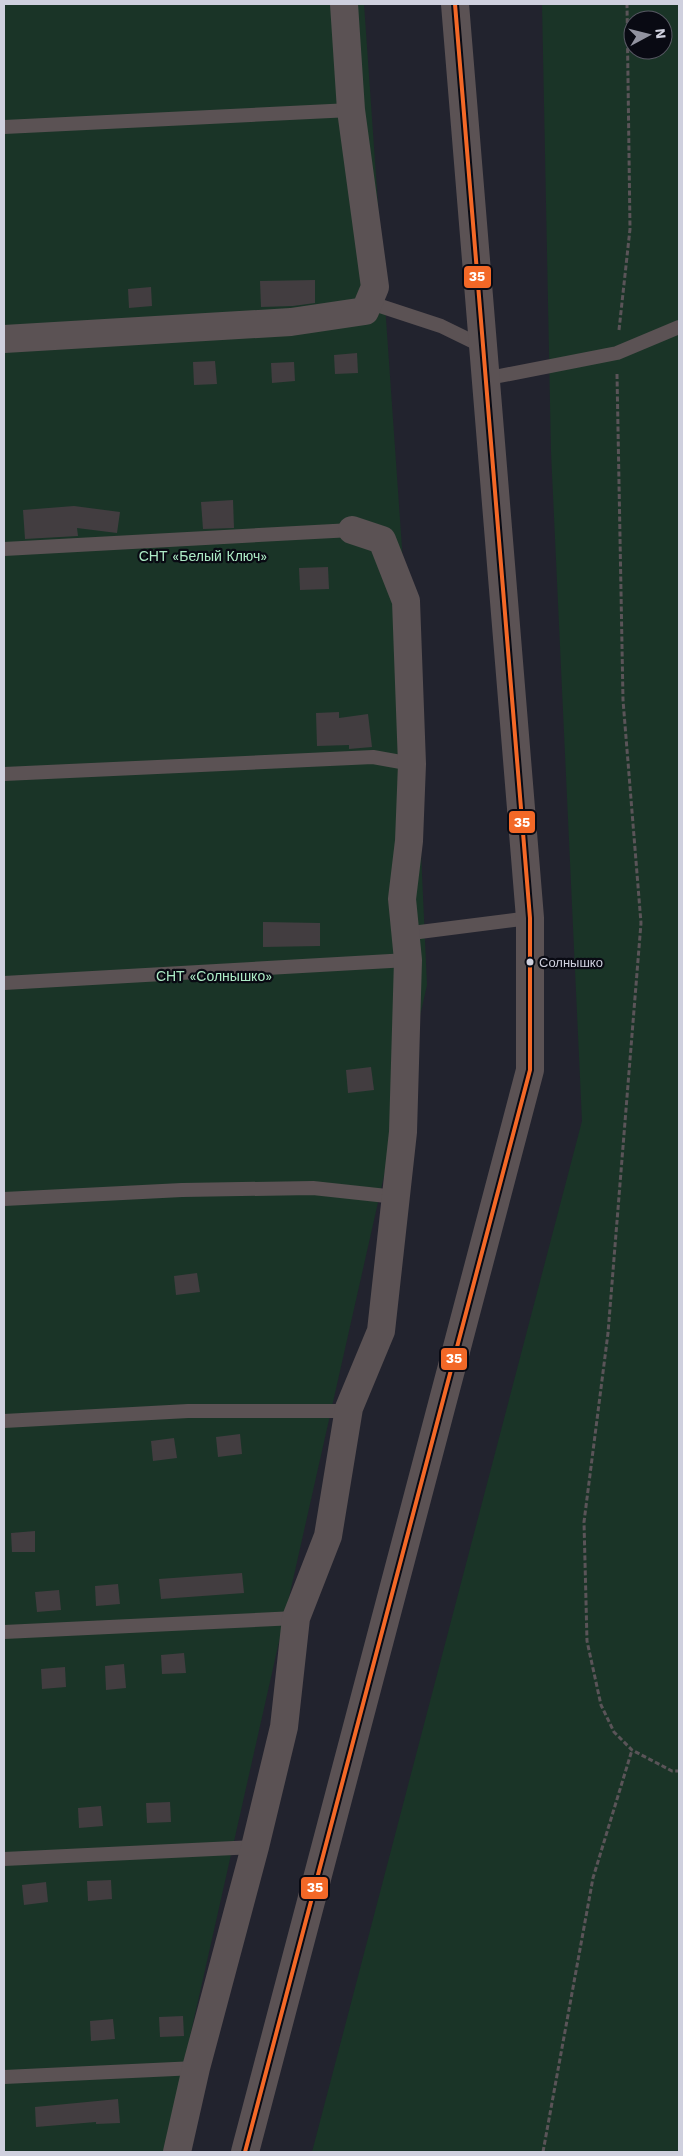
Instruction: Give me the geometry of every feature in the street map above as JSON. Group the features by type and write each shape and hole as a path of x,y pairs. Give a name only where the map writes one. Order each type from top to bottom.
{"street":[{"path":"4,338 291,322 365,311 375,287 351,110 344,4"},
{"path":"245,2152 530,1070 530,918 484,379 455,4"},
{"path":"177,2152 196,2068 255,1847 284,1727 296,1618 328,1536 348,1412 381,1331 396,1197 403,1132 406,947 402,898 409,841 412,764 406,601 382,540 352,530"}],"lane":[{"path":"4,127 351,110"},
{"path":"368,302 441,326 482,346"},
{"path":"484,379 617,353 679,327"},
{"path":"4,549 352,530"},
{"path":"4,774 373,756 412,764"},
{"path":"4,983 406,947 530,918"},
{"path":"4,1199 182,1190 313,1188 396,1197"},
{"path":"4,1421 188,1411 348,1412"},
{"path":"4,1632 296,1618"},
{"path":"4,1860 255,1847"},
{"path":"4,2077 196,2068"}],"path":[{"path":"627,4 630,229 617,353 622,700 640,923 608,1333 584,1522 587,1641 601,1705 614,1732 632,1750 672,1771 679,1771"},
{"path":"543,2152 593,1878 632,1750"}],"green space":[{"path":"4,4 364,4 417,763 427,985 164,2152 4,2152"},
{"path":"542,4 679,4 679,2152 312,2152 582,1121 551,452"}],"building":[{"path":"315,280 315,303 261,307 260,281"},
{"path":"151,287 152,306 129,308 128,289"},
{"path":"357,353 358,373 335,374 334,355"},
{"path":"215,361 217,384 194,385 193,362"},
{"path":"294,362 295,381 272,383 271,363"},
{"path":"233,500 234,528 203,529 201,502"},
{"path":"74,506 120,512 117,533 77,528 78,536 25,539 23,510"},
{"path":"328,567 329,589 300,590 299,568"},
{"path":"339,712 339,718 368,714 372,747 349,749 349,745 317,746 316,713"},
{"path":"263,922 320,923 320,946 263,947"},
{"path":"371,1067 374,1090 348,1093 346,1070"},
{"path":"197,1273 200,1292 176,1295 174,1276"},
{"path":"240,1434 242,1454 218,1457 216,1437"},
{"path":"174,1438 177,1458 153,1461 151,1441"},
{"path":"35,1531 35,1552 12,1552 11,1533"},
{"path":"242,1573 244,1593 161,1599 159,1579"},
{"path":"118,1584 120,1604 96,1606 95,1586"},
{"path":"59,1590 61,1610 37,1612 35,1592"},
{"path":"184,1653 186,1673 162,1674 161,1655"},
{"path":"124,1664 126,1688 106,1690 105,1666"},
{"path":"65,1667 66,1687 42,1689 41,1669"},
{"path":"170,1802 171,1822 147,1823 146,1803"},
{"path":"101,1806 103,1826 79,1828 78,1808"},
{"path":"111,1880 112,1899 88,1901 87,1881"},
{"path":"46,1882 48,1902 24,1905 22,1885"},
{"path":"183,2016 184,2036 160,2037 159,2017"},
{"path":"113,2019 115,2039 91,2041 90,2021"},
{"path":"118,2099 120,2123 96,2124 96,2122 36,2127 35,2107"}],"transit line":[{"name":"35","path":"245,2152 530,1070 530,918 455,4"}],"place":[{"name":"Солнышко","path":"530,962"}],"park label":[{"name":"СНТ «Белый Ключ»","path":"203,556"},
{"name":"СНТ «Солнышко»","path":"214,976"}]}
